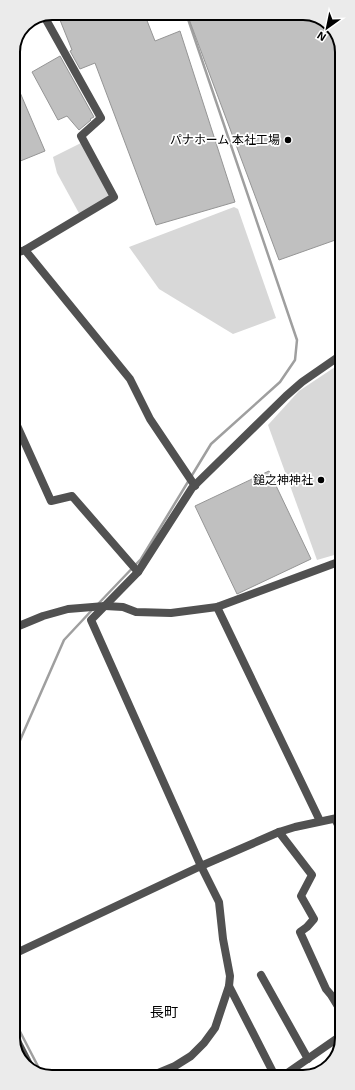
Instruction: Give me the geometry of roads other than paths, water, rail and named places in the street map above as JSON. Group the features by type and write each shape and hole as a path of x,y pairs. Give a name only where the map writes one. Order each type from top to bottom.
{"street":[{"path":"20,252 114,197 81,136 101,118 47,21"},
{"path":"25,250 130,379 150,419 195,486"},
{"path":"164,1070 191,1056 204,1043 215,1028 229,986 230,976 223,939 219,902 201,866 91,620 138,572 157,545 176,512 195,486 286,396 302,382 335,358"},
{"path":"20,432 51,501 72,496 138,572"},
{"path":"20,626 43,616 68,609 89,607 123,607 136,612 172,613 217,607 335,563"},
{"path":"217,607 320,821"},
{"path":"20,951 201,866 279,832 335,818"},
{"path":"279,832 312,875 301,896 314,919 300,932 326,989 335,1002"},
{"path":"261,975 308,1059"},
{"path":"229,986 272,1070"},
{"path":"292,1070 335,1040"}],"waterway":[{"path":"98,604 141,559 211,444 280,382 295,360 297,340 188,20"},
{"path":"20,740 64,640 93,609"},
{"path":"20,1032 39,1068"}],"place":[{"name":"パナホーム 本社工場","path":"288,140"},
{"name":"鎚之神神社","path":"321,480"}],"district":[{"name":"長町","path":"164,1012"}]}
